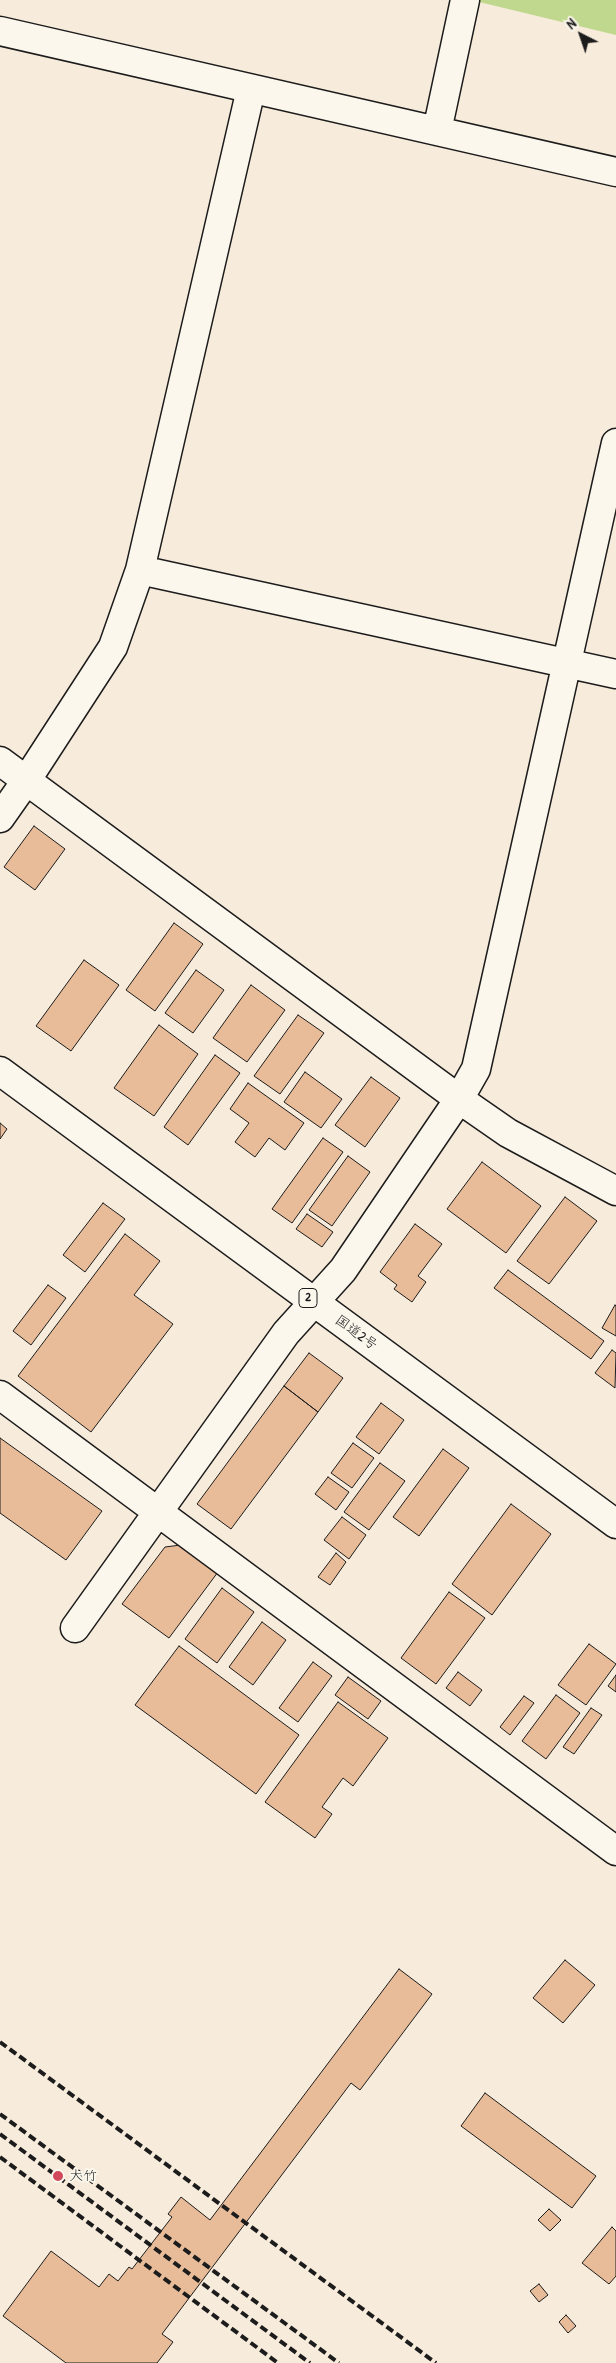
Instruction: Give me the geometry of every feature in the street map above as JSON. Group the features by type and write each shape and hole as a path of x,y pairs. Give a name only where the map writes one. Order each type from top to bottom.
{"main road":[{"path":"437,131 465,0"},
{"path":"0,31 616,172"},
{"path":"0,818 26,782 113,648 140,570 251,89"},
{"path":"75,1628 286,1333 343,1270 459,1099 476,1069 616,443"},
{"path":"140,570 616,674"},
{"path":"0,761 459,1099 508,1133 616,1191"},
{"name":"国道2号","path":"0,1071 616,1524"},
{"path":"0,1395 616,1851"}],"green space":[{"path":"616,0 616,35 475,1"}],"building":[{"path":"34,826 65,849 35,890 4,867"},
{"path":"174,923 203,944 155,1011 126,990"},
{"path":"84,960 119,985 71,1051 36,1026"},
{"path":"196,970 224,990 193,1033 165,1013"},
{"path":"251,985 285,1010 247,1062 213,1038"},
{"path":"298,1015 324,1033 280,1094 254,1076"},
{"path":"159,1025 198,1054 154,1116 114,1088"},
{"path":"215,1055 240,1073 188,1145 164,1127"},
{"path":"305,1072 342,1099 321,1128 284,1102"},
{"path":"371,1077 400,1098 365,1147 335,1125"},
{"path":"248,1083 304,1123 285,1150 269,1138 255,1157 235,1142 249,1123 230,1109"},
{"path":"0,1123 7,1129 0,1139"},
{"path":"323,1138 343,1152 292,1223 272,1209"},
{"path":"348,1156 370,1172 332,1226 309,1210"},
{"path":"482,1162 541,1206 506,1253 447,1209"},
{"path":"565,1197 597,1221 549,1284 517,1261"},
{"path":"103,1203 125,1219 85,1272 63,1255"},
{"path":"307,1214 333,1232 322,1247 296,1229"},
{"path":"415,1224 442,1244 418,1276 426,1282 412,1302 394,1289 397,1285 380,1272"},
{"path":"125,1234 160,1261 134,1295 173,1324 91,1432 18,1376"},
{"path":"508,1270 604,1341 591,1359 494,1288"},
{"path":"48,1285 66,1298 31,1345 13,1331"},
{"path":"616,1306 616,1336 602,1328"},
{"path":"612,1350 616,1353 615,1388 595,1373"},
{"path":"309,1353 343,1378 318,1412 284,1386"},
{"path":"284,1386 318,1412 231,1529 197,1504"},
{"path":"381,1403 404,1420 379,1454 356,1437"},
{"path":"0,1438 102,1511 66,1560 0,1513"},
{"path":"353,1443 374,1458 352,1488 331,1473"},
{"path":"443,1449 469,1468 419,1536 393,1517"},
{"path":"380,1463 405,1481 369,1530 344,1512"},
{"path":"328,1477 349,1492 336,1510 315,1494"},
{"path":"511,1504 551,1534 492,1615 452,1584"},
{"path":"342,1517 366,1535 349,1559 324,1540"},
{"path":"181,1545 218,1572 169,1638 122,1604 165,1547"},
{"path":"336,1553 346,1562 330,1585 318,1577"},
{"path":"222,1588 254,1612 217,1663 185,1639"},
{"path":"449,1592 485,1618 436,1684 401,1658"},
{"path":"262,1622 286,1640 253,1685 229,1667"},
{"path":"589,1644 616,1664 586,1705 558,1685"},
{"path":"179,1646 299,1735 256,1794 135,1705"},
{"path":"313,1662 332,1676 298,1722 279,1708"},
{"path":"458,1672 482,1690 470,1706 446,1688"},
{"path":"616,1675 616,1692 608,1686"},
{"path":"348,1677 381,1701 368,1719 335,1695"},
{"path":"556,1695 580,1713 546,1759 522,1741"},
{"path":"524,1696 534,1703 510,1735 500,1727"},
{"path":"338,1702 388,1738 353,1786 343,1778 322,1807 332,1814 315,1838 265,1802"},
{"path":"591,1708 602,1715 574,1754 563,1747"},
{"path":"565,1960 595,1985 563,2023 533,1998"},
{"path":"399,1969 432,1994 360,2090 351,2083 162,2334 173,2342 157,2363 66,2363 3,2316 51,2251 99,2287 109,2274 118,2281 129,2267 132,2269 172,2217 168,2214 181,2197 210,2220"},
{"path":"485,2093 596,2176 572,2208 461,2126"},
{"path":"549,2209 561,2220 550,2231 538,2220"},
{"path":"612,2227 616,2231 616,2276 609,2284 582,2263"},
{"path":"539,2284 548,2295 539,2302 530,2291"},
{"path":"566,2315 576,2326 568,2333 559,2322"}],"railway":[{"path":"0,2042 436,2363"},
{"path":"0,2114 339,2363"},
{"path":"0,2134 310,2363"},
{"path":"0,2157 278,2363"}],"place":[{"name":"大竹","path":"58,2176"}]}
